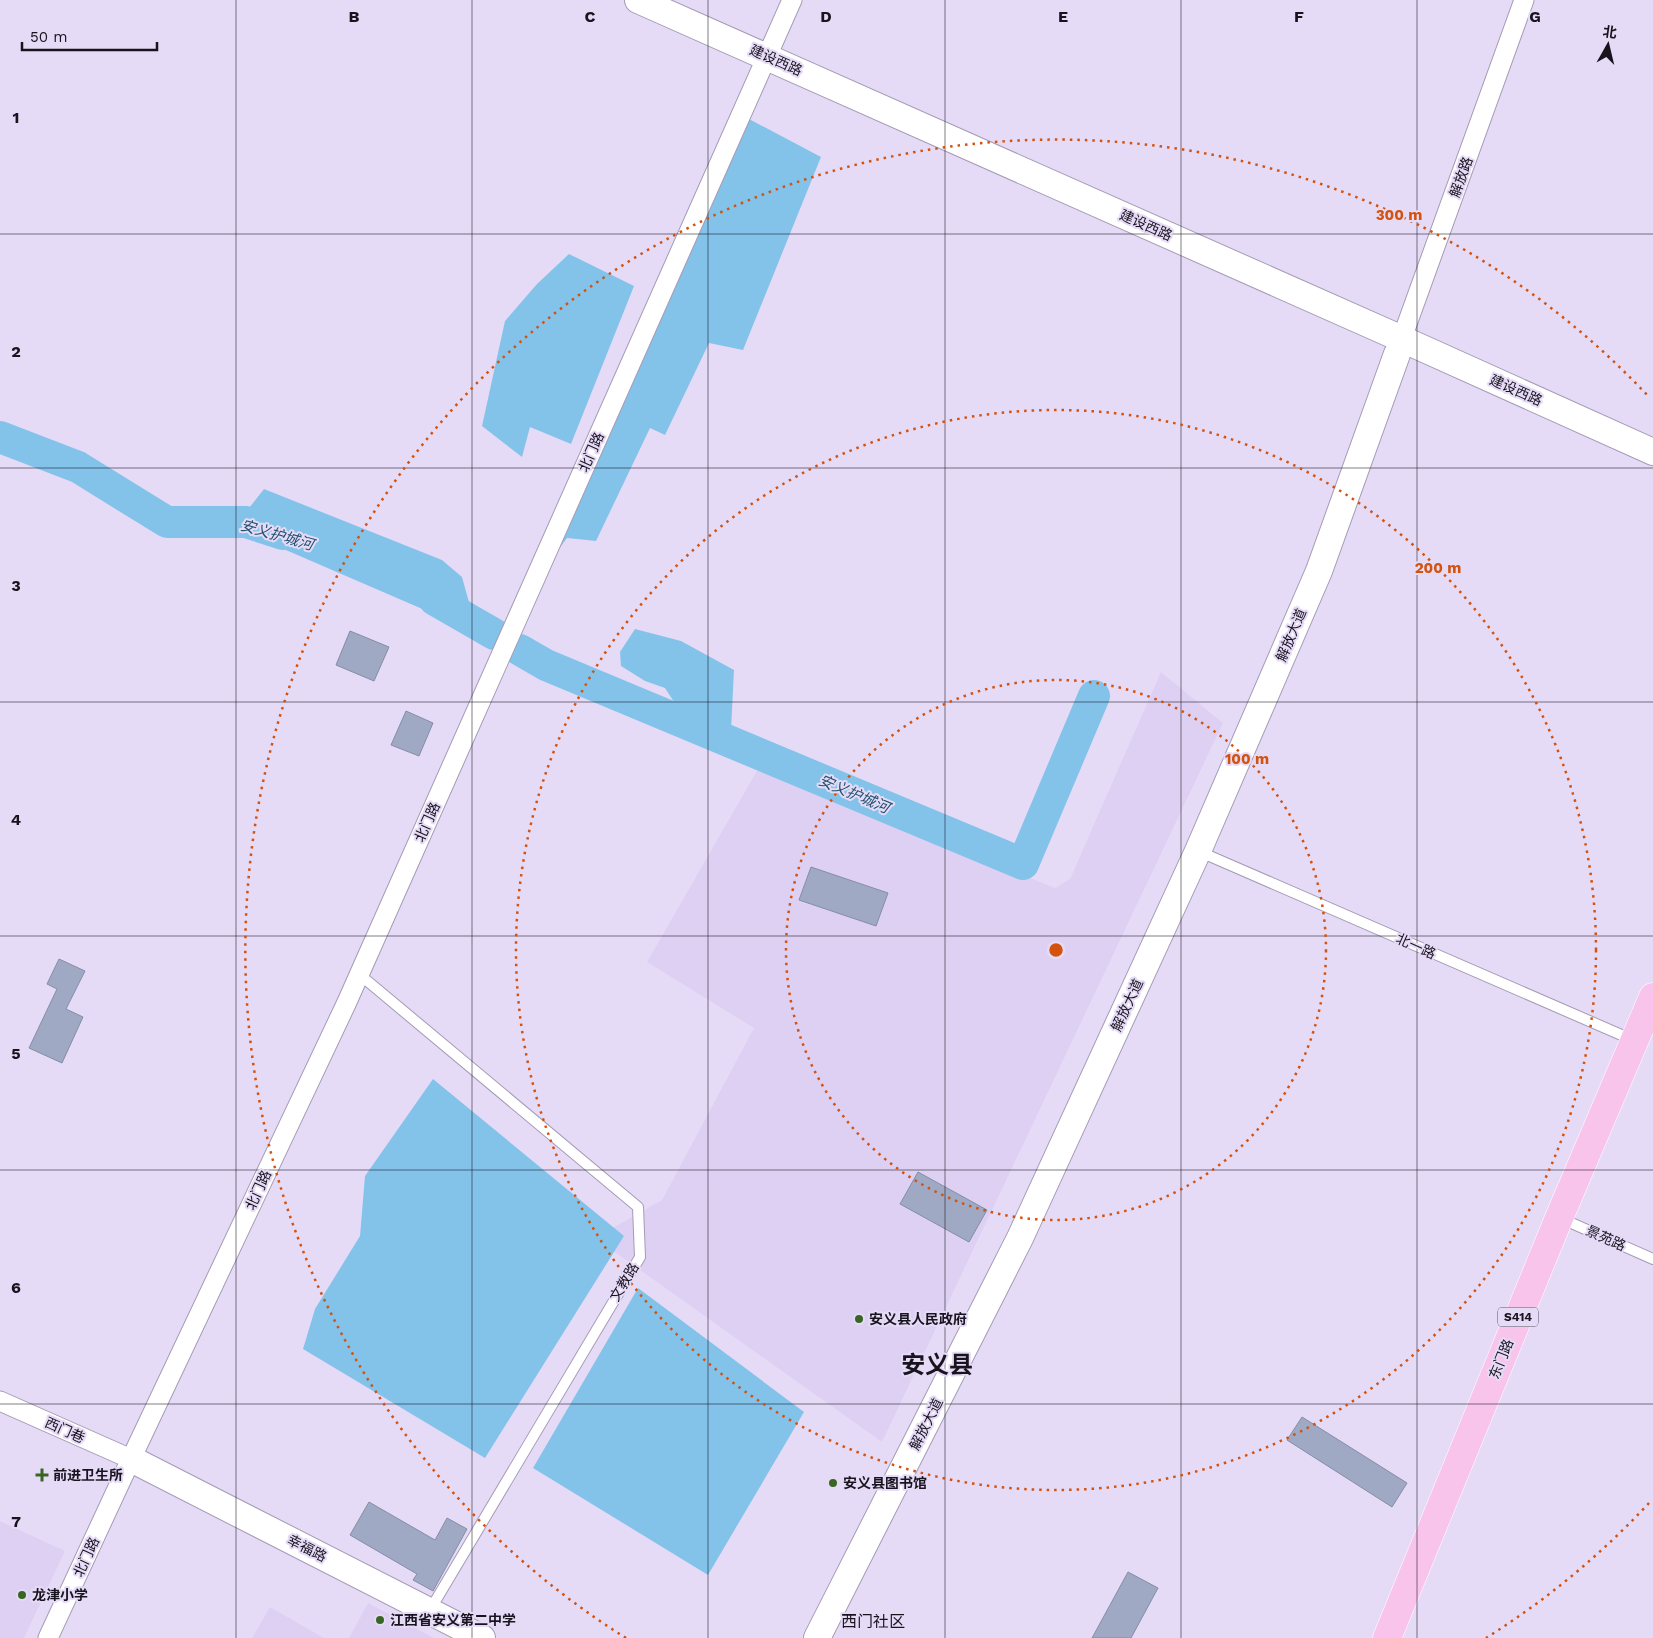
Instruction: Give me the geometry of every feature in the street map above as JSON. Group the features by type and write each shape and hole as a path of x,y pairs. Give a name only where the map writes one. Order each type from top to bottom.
{"main road":[{"name":"东门路","path":"1387,1638 1559,1218 1653,997"}],"street":[{"name":"建设西路","path":"638,0 766,56 1400,347 1653,452"},
{"name":"北门路","path":"48,1638 360,974 792,0"},
{"name":"解放路","path":"1400,347 1524,0"},
{"name":"解放大道","path":"817,1638 1020,1238 1198,851 1319,571 1400,347"},
{"name":"西门巷","path":"0,1401 131,1458"},
{"name":"幸福路","path":"131,1458 482,1638"}],"lane":[{"name":"北一路","path":"1198,851 1634,1041"},
{"name":"文教路","path":"360,974 638,1207 640,1257 430,1611"},
{"name":"景苑路","path":"1559,1218 1653,1259"}],"shaded area":[{"name":"安义县人民政府","path":"1161,672 1223,723 882,1442 595,1238 662,1200 754,1028 647,962 758,769 1055,888 1070,879"},
{"name":"龙津小学","path":"0,1521 65,1551 24,1638 0,1638"},
{"name":"江西省安义第二中学","path":"368,1603 434,1638 349,1638"},
{"path":"270,1607 324,1638 252,1638"}],"water":[{"path":"749,119 821,157 743,350 709,343 665,435 650,428 596,541 567,538 558,550"},
{"path":"569,254 634,286 571,444 530,427 522,457 482,426 505,321 537,284"},
{"path":"264,489 442,560 462,577 480,642 427,611 237,529 249,508"},
{"path":"635,629 681,641 734,670 731,730 692,715 674,702 665,688 645,681 621,666 620,652"},
{"path":"433,1079 624,1236 485,1458 303,1349 315,1309 360,1236 365,1176"},
{"path":"638,1288 804,1412 708,1575 533,1468"}],"building":[{"path":"350,631 389,647 374,681 336,665"},
{"path":"406,711 433,723 419,756 391,745"},
{"path":"811,867 888,893 876,926 799,900"},
{"path":"59,959 85,971 66,1009 83,1017 62,1063 29,1048 57,989 47,984"},
{"path":"918,1172 987,1210 969,1242 900,1204"},
{"path":"1302,1417 1407,1483 1392,1507 1287,1440"},
{"path":"369,1502 435,1540 447,1518 467,1529 433,1591 413,1580 417,1574 350,1535"},
{"path":"1128,1572 1158,1588 1131,1638 1092,1638"}],"waterway":[{"name":"安义护城河","path":"0,437 78,467 167,522 246,522 283,534"},
{"name":"安义护城河","path":"435,600 494,634"},
{"name":"安义护城河","path":"520,650 546,665 1023,864 1094,696"}],"place":[{"name":"安义县人民政府","path":"859,1319"},
{"name":"前进卫生所","path":"42,1475"},
{"name":"安义县图书馆","path":"833,1483"},
{"name":"龙津小学","path":"22,1595"},
{"name":"江西省安义第二中学","path":"380,1620"}],"district":[{"name":"安义县","path":"937,1365"},
{"name":"西门社区","path":"873,1621"}]}
